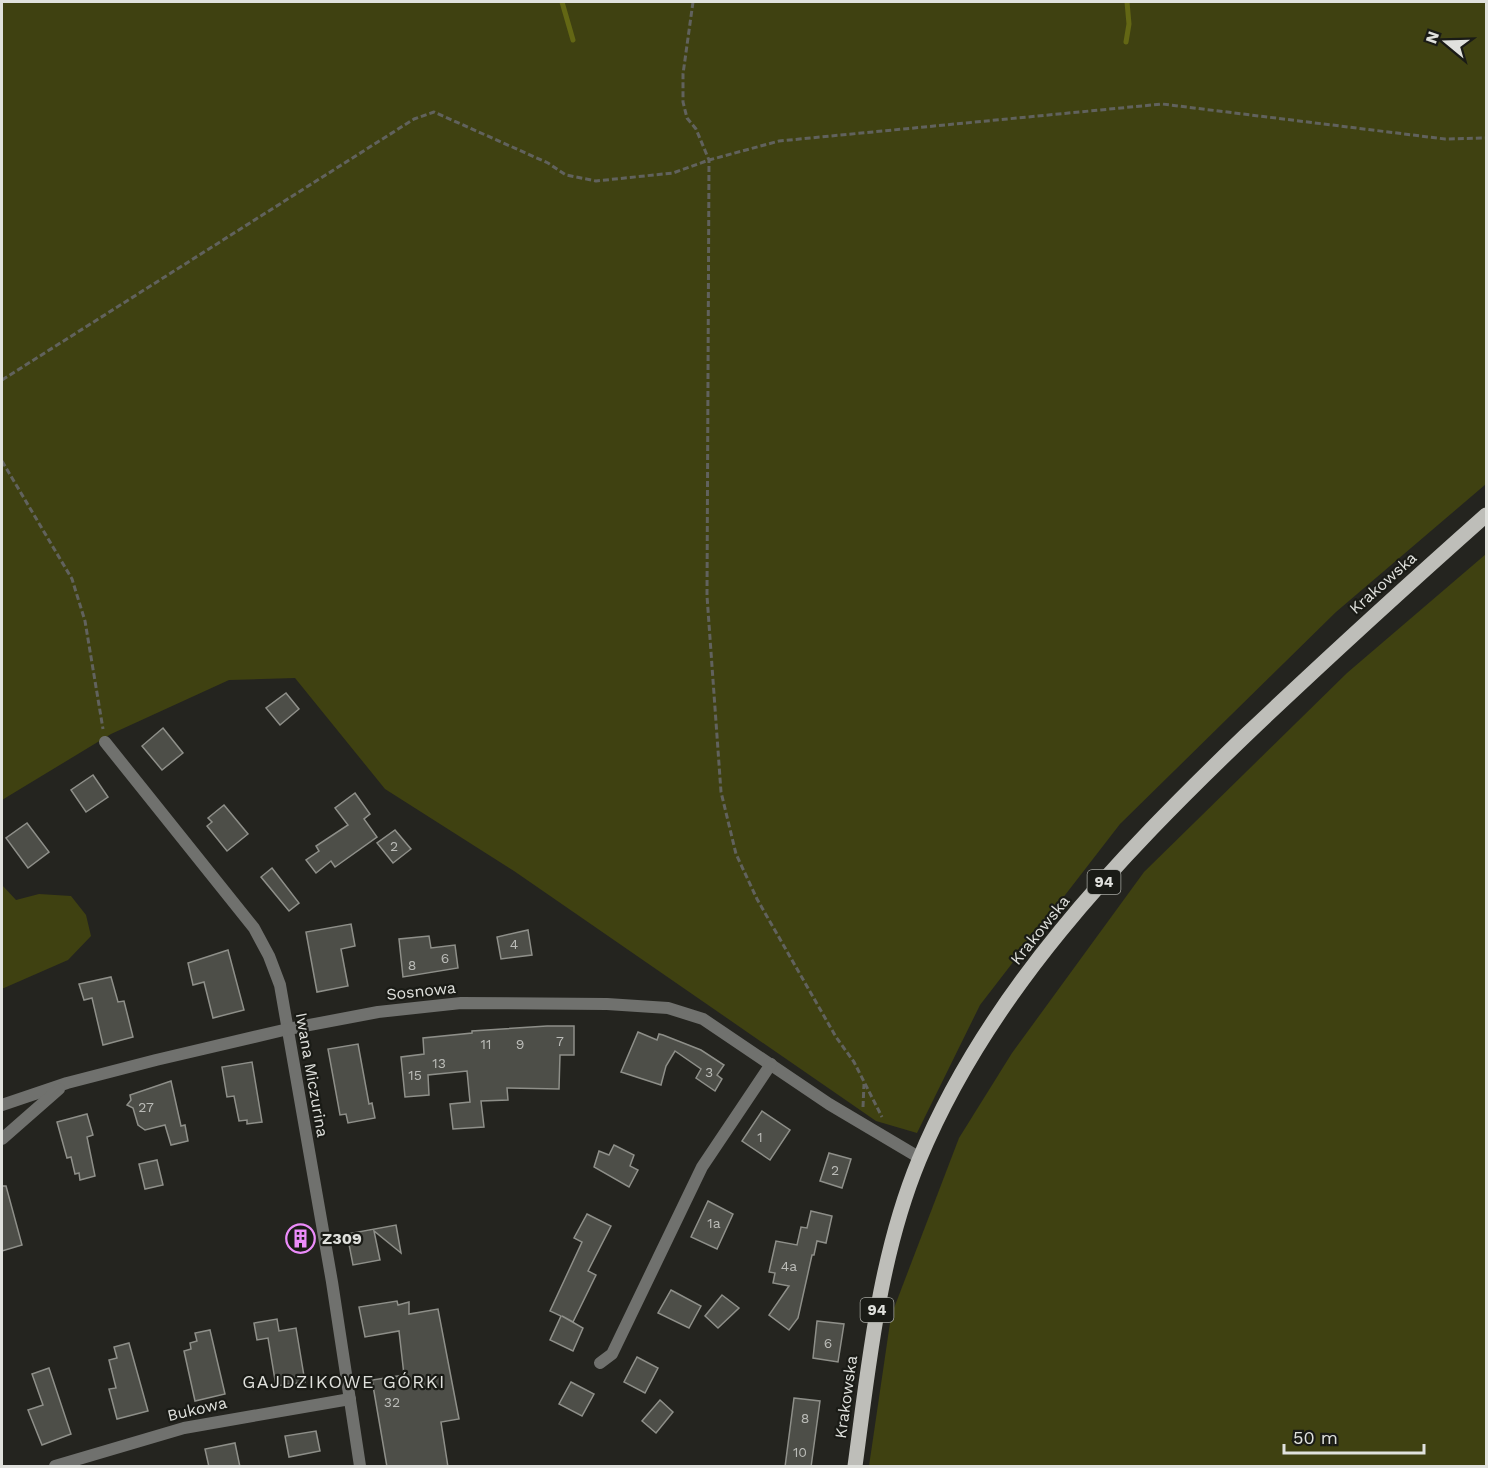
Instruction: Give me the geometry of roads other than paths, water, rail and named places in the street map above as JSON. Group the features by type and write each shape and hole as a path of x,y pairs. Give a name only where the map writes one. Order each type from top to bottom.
{"main road":[{"name":"Krakowska","path":"855,1467 881,1287 893,1236 920,1158 974,1054 1009,1000 1092,895 1191,788 1340,646 1486,514"}],"street":[{"name":"Iwana Miczurina","path":"105,742 254,928 269,956 280,986 360,1467"},
{"name":"Sosnowa","path":"2,1105 66,1083 288,1029 378,1012 461,1003 617,1004 668,1008 703,1019 862,1124 920,1158"},
{"path":"600,1363 612,1354 702,1167 771,1064"},
{"name":"Sosnowa","path":"2,1140 66,1083"},
{"name":"Bukowa","path":"55,1467 184,1428 350,1399"}],"waterway":[{"path":"562,2 573,40"},
{"path":"1126,42 1129,24 1127,2"}],"place":[{"name":"Z309","path":"301,1238"}],"district":[{"name":"GAJDZIKOWE GÓRKI","path":"344,1381"}]}
